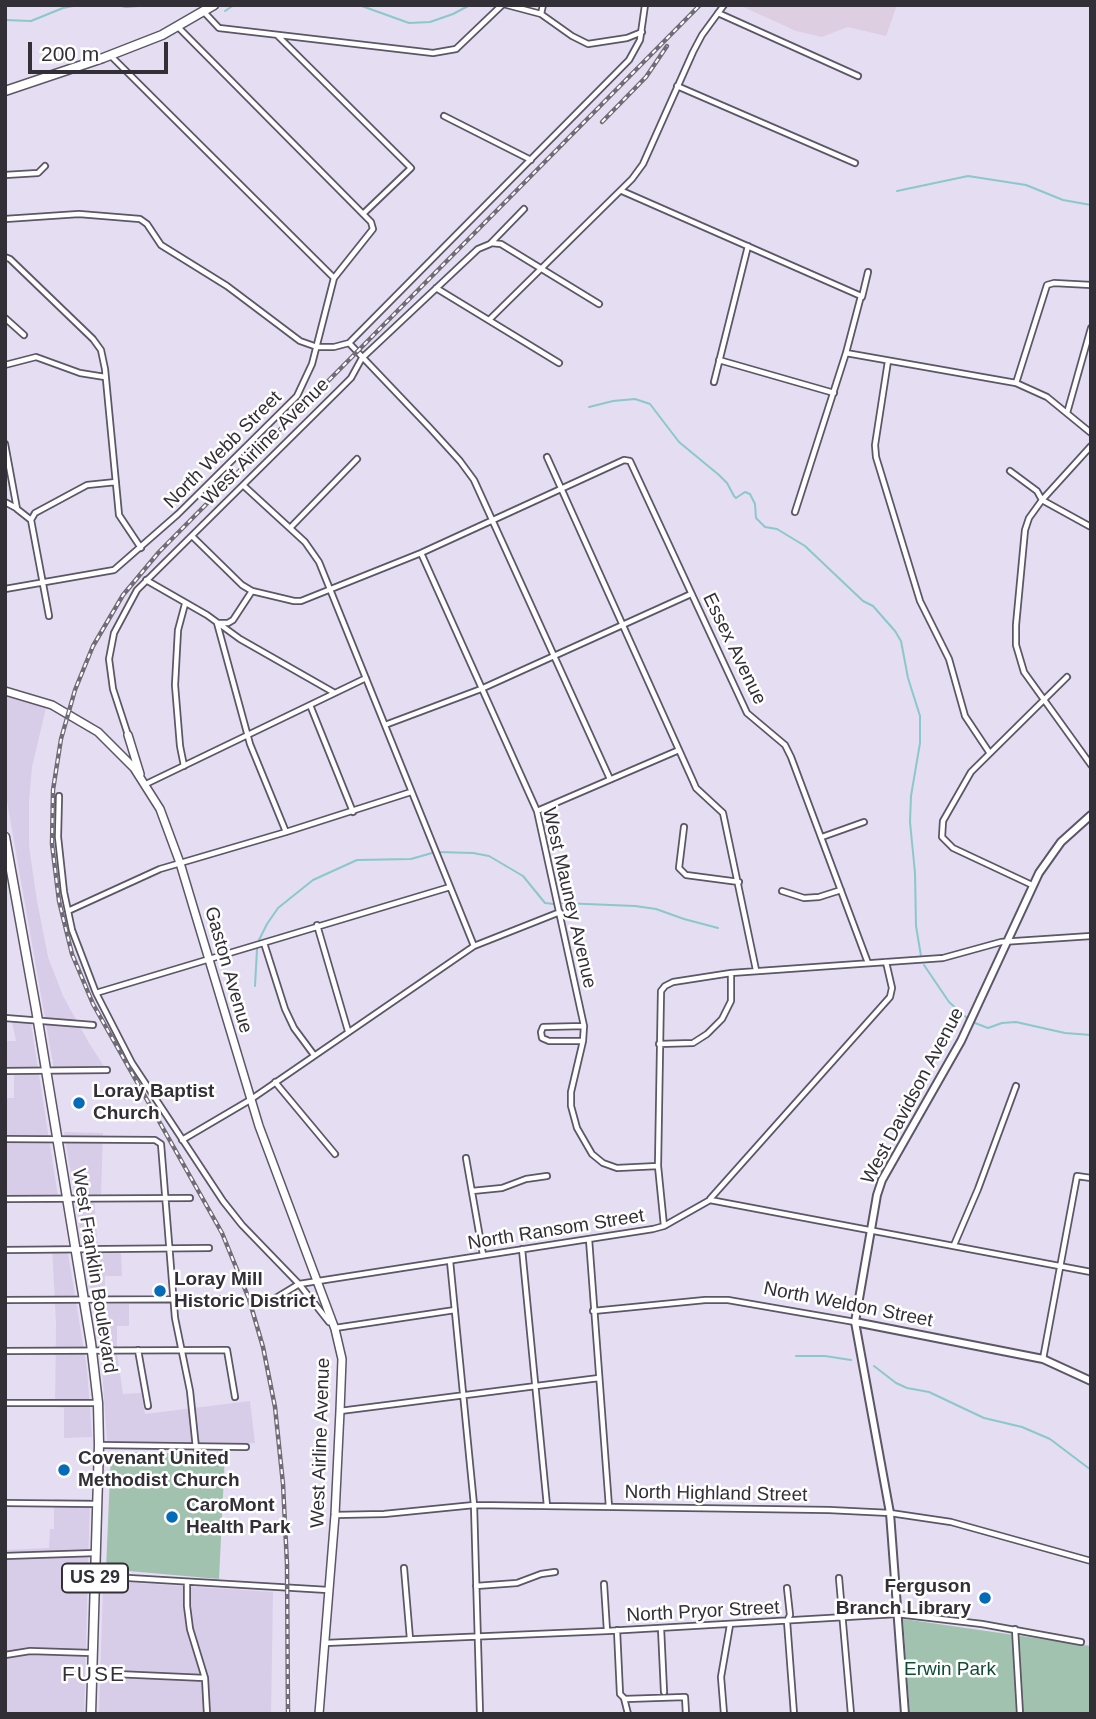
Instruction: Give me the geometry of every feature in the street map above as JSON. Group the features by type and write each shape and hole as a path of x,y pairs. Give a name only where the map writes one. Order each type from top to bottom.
{"main road":[{"path":"5,91 111,55 178,27 214,5"},
{"name":"Gaston Avenue","path":"5,691 44,702 82,722 125,757 160,809 180,863 250,1100 335,1329"},
{"path":"128,735 144,782"},
{"path":"116,749 125,744 128,735"},
{"path":"125,757 131,749 131,743"},
{"name":"West Franklin Boulevard","path":"5,837 38,1020 92,1351 98,1404 98,1504 91,1714"},
{"name":"West Airline Avenue","path":"319,1714 341,1411 342,1359 335,1329"}],"street":[{"path":"205,12 219,29 422,52 456,50 504,5 541,14 588,44 627,38 642,32"},
{"path":"541,14 543,5"},
{"path":"5,219 79,214 140,219 147,224 161,244 227,286 291,336 317,347 334,347 349,343 629,60 642,32 645,5"},
{"path":"489,320 622,191 643,164 702,35 724,5"},
{"path":"718,13 858,76"},
{"path":"178,27 363,215 411,168 277,35"},
{"path":"111,55 334,278"},
{"path":"677,86 855,163"},
{"path":"444,116 531,160"},
{"path":"5,175 37,173 45,166"},
{"path":"622,191 856,293 862,298"},
{"name":"West Airline Avenue","path":"128,735 113,689 109,659 114,633 121,616 146,580 193,537 351,378 362,358 481,246 490,244 524,209"},
{"name":"North Webb Street","path":"5,589 108,573 122,565 178,514 297,396 317,347 334,278 373,229 371,222 363,215"},
{"path":"490,244 501,244 599,304"},
{"path":"714,382 748,246"},
{"path":"5,257 93,339 102,352 119,515 141,548"},
{"path":"795,512 834,393 868,272"},
{"path":"1016,383 1047,285 1091,285"},
{"path":"436,288 559,363"},
{"path":"5,318 24,335"},
{"path":"1067,413 1091,328"},
{"path":"349,343 460,461 474,480 610,779"},
{"path":"846,353 1016,383 1040,393 1091,433"},
{"path":"5,365 36,357 80,373 105,377"},
{"path":"719,360 834,393"},
{"path":"888,361 875,445 878,465 920,601 949,659 965,716 989,752"},
{"path":"5,444 17,509"},
{"path":"1091,446 1032,512 1025,530 1018,590 1016,645 1024,672 1091,765"},
{"path":"547,457 696,788 723,813 757,971"},
{"path":"290,528 357,459"},
{"name":"Essex Avenue","path":"562,490 624,460 630,461 747,713 785,745 791,757 868,963"},
{"path":"1010,471 1037,491 1042,500 1091,527"},
{"path":"49,616 31,520 35,513 88,485 116,482"},
{"path":"244,486 315,555 474,947"},
{"path":"193,537 232,577 252,591 294,601 308,599 421,553 562,490"},
{"path":"5,502 31,520"},
{"name":"West Mauney Avenue","path":"421,553 537,811 584,1026 571,1099 578,1128 587,1148 597,1160 610,1166 658,1166"},
{"path":"146,580 196,608 240,639 334,692"},
{"path":"217,623 233,620 252,591"},
{"path":"385,725 481,689 691,594"},
{"path":"184,766 175,685 178,630 185,604"},
{"path":"217,623 247,735 286,832"},
{"path":"1032,885 953,848 942,837 943,821 971,772 1067,677"},
{"path":"144,782 184,766 366,678"},
{"path":"310,705 353,812"},
{"path":"537,811 679,750"},
{"path":"68,911 139,877 411,792"},
{"name":"West Airline Avenue","path":"59,796 60,862 68,911 79,951 96,993 132,1063 229,1209 299,1284 335,1329"},
{"name":"West Davidson Avenue","path":"905,1714 890,1513 855,1322 870,1230 882,1180 961,1041 1032,885 1056,847 1091,815"},
{"path":"822,837 864,822"},
{"path":"684,827 679,868 686,875 739,882"},
{"path":"96,993 450,887"},
{"path":"782,891 804,898 819,897 841,890"},
{"path":"182,1140 250,1100 474,947 560,912"},
{"path":"317,925 348,1031"},
{"path":"664,1226 658,1166 661,991 665,985 731,972 951,957 1007,942 1091,936"},
{"path":"264,943 285,1009 294,1028 314,1055"},
{"name":"North Ransom Street","path":"271,1301 299,1284 664,1226 710,1200 890,996 892,988 886,962"},
{"path":"659,1044 693,1043 708,1034 722,1019 731,1002 731,972"},
{"path":"5,1018 93,1025"},
{"path":"583,1041 549,1041 542,1038 541,1032 543,1027 584,1026"},
{"path":"5,1071 107,1070"},
{"path":"275,1082 335,1154"},
{"path":"954,1245 1016,1086"},
{"path":"5,1139 160,1142 173,1300 193,1410 196,1448"},
{"path":"466,1158 483,1255"},
{"path":"1043,1359 1077,1176 1091,1178"},
{"path":"472,1191 502,1188 526,1179 547,1177"},
{"path":"5,1199 190,1198"},
{"path":"710,1200 1091,1272"},
{"path":"589,1239 608,1507"},
{"path":"5,1250 209,1248"},
{"path":"522,1249 547,1506"},
{"path":"450,1261 474,1505 480,1714"},
{"path":"5,1300 225,1299"},
{"name":"North Weldon Street","path":"593,1311 728,1300 1043,1359 1091,1381"},
{"path":"335,1329 455,1310"},
{"path":"138,1350 148,1406"},
{"path":"5,1351 227,1350 235,1397"},
{"path":"341,1411 599,1378"},
{"path":"5,1403 98,1404"},
{"path":"99,1445 246,1447"},
{"path":"5,1503 98,1504"},
{"name":"North Highland Street","path":"335,1516 474,1505 890,1513 948,1521 1091,1560"},
{"path":"5,1556 96,1553"},
{"path":"404,1568 410,1639"},
{"path":"476,1586 517,1583 555,1572"},
{"path":"95,1576 328,1590"},
{"path":"839,1578 850,1714"},
{"path":"187,1582 191,1635 205,1678 207,1714"},
{"path":"604,1584 607,1631"},
{"path":"787,1588 794,1714"},
{"name":"North Pryor Street","path":"324,1643 730,1625 897,1614 1015,1629 1081,1642"},
{"path":"724,1714 721,1677 730,1625"},
{"path":"661,1628 664,1692"},
{"path":"1015,1629 1020,1714"},
{"path":"617,1630 622,1696 628,1714"},
{"path":"5,1656 43,1651 93,1653"},
{"path":"93,1673 205,1678"},
{"path":"622,1696 625,1699 685,1697 686,1714"}],"shaded area":[{"path":"739,5 897,5 886,36 848,27 822,37 796,31"},
{"path":"5,695 46,708 32,767 29,801 29,846 37,901 48,957 63,996 109,1074 55,1075 5,790"},
{"path":"12,1022 31,1024 59,1203 5,1202 5,1098 14,1098 14,1075 5,1075 5,1041 16,1041"},
{"path":"64,1132 103,1133 101,1194 94,1195 98,1253 121,1253 122,1276 105,1276 105,1304 129,1304 129,1326 117,1326 117,1353 123,1394 141,1393 145,1414 250,1401 255,1443 201,1445 107,1441 101,1355"},
{"path":"52,1245 66,1245 68,1253 87,1369 92,1437 64,1438 64,1408 55,1407 56,1324"},
{"path":"54,1499 90,1499 84,1714 5,1714 5,1550 49,1548 50,1529 54,1529"},
{"path":"108,1581 273,1592 271,1714 99,1714 103,1586"}],"green space":[{"name":"CaroMont Health Park","path":"111,1452 225,1454 219,1579 106,1569"},
{"name":"Erwin Park","path":"903,1619 1091,1646 1091,1714 910,1714"}],"waterway":[{"path":"5,20 31,21 78,5"},
{"path":"117,5 151,5"},
{"path":"225,11 234,5"},
{"path":"359,5 409,23 430,22 470,5"},
{"path":"897,191 968,176 1026,185 1063,200 1091,205"},
{"path":"589,407 635,399 650,404 679,442 719,475 736,498 745,492 750,494 755,504 756,518 765,527 777,529 805,546 863,601 873,606 895,631 901,641 908,678 920,716 920,743 911,796 910,822 916,926 921,956"},
{"path":"437,852 489,856 523,876 545,903 554,904"},
{"path":"259,940 278,908 313,880 357,860 411,859 432,853"},
{"path":"562,903 656,909 718,928"},
{"path":"255,986 257,949"},
{"path":"924,965 949,1002 967,1018"},
{"path":"975,1023 988,1028 1016,1022 1065,1033 1091,1035"},
{"path":"796,1356 825,1356 851,1360"},
{"path":"874,1366 907,1388 929,1392 984,1418 1022,1427 1050,1439 1091,1470"}],"railway":[{"path":"288,1714 287,1564 283,1484 275,1407 263,1347 249,1299 222,1233 93,1004 72,954 59,901 52,844 53,790 61,739 75,690 93,646 123,595 159,552 700,5"},
{"path":"602,122 646,77 667,46"}],"place":[{"name":"Loray Baptist Church","path":"79,1103"},
{"name":"Loray Mill Historic District","path":"160,1291"},
{"name":"Covenant United Methodist Church","path":"64,1470"},
{"name":"CaroMont Health Park","path":"172,1517"},
{"name":"Ferguson Branch Library","path":"985,1598"}],"district":[{"name":"FUSE","path":"94,1675"}]}
